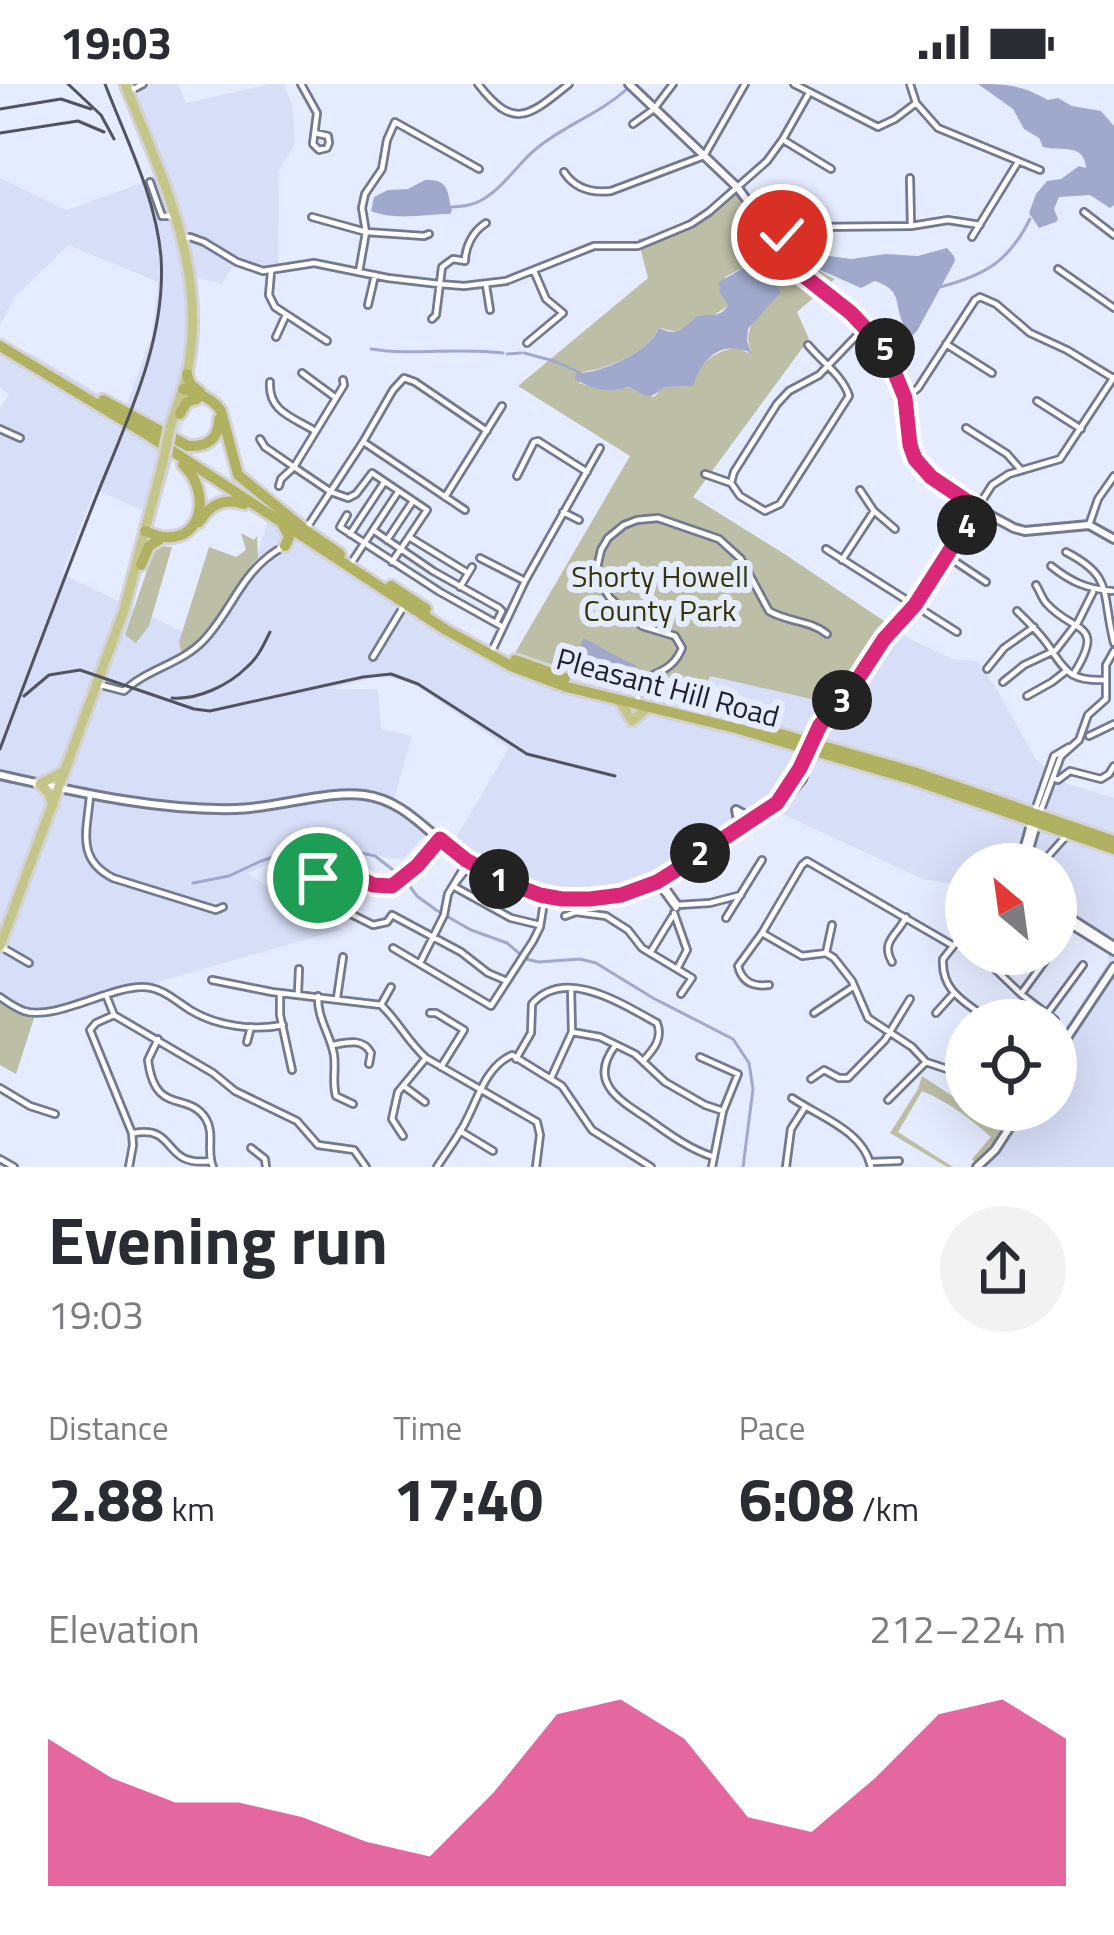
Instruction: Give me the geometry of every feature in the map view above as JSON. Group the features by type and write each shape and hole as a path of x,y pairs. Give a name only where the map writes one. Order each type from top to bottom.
{"highway":[{"name":"Pleasant Hill Road","path":"0,343 103,400 405,604 535,676 794,746 808,755 828,755 1015,814 1065,838 1114,845"},
{"name":"Pleasant Hill Road","path":"0,343 492,652 808,755 914,772 1034,821 1114,845"},
{"path":"187,374 193,387 222,405 230,453"},
{"path":"103,400 198,447 212,441 220,422 215,409 186,394"},
{"path":"180,413 187,403 186,394"},
{"path":"186,394 210,398 216,404 238,475 303,533"},
{"path":"112,414 192,473 201,495 193,525 179,535 150,533"},
{"path":"150,533 172,540 188,535 209,508 221,502 236,501 266,513"},
{"path":"281,523 289,537 285,546"},
{"path":"141,566 150,533"}],"main road":[{"path":"0,946 150,533 173,429 186,394 192,324 183,239 126,88"},
{"path":"173,429 180,413"},
{"path":"126,604 141,566"},
{"path":"53,805 40,784 65,772"}],"street":[{"path":"126,88 143,84"},
{"path":"301,84 317,113 315,134"},
{"path":"478,84 514,116 532,112 568,84"},
{"path":"628,84 738,188 809,282 885,349 905,398 910,445 919,466 1014,528 1089,525 1114,539"},
{"path":"633,124 654,109 674,84"},
{"path":"564,172 590,191 600,192 704,156 745,84"},
{"path":"794,84 878,127 916,103"},
{"path":"910,84 916,103 938,128 1040,170"},
{"path":"183,239 190,237 254,269 271,272 314,263 440,284 486,285 595,246 627,248 691,224 767,160 809,93"},
{"path":"359,272 366,232 365,194 382,169 389,134 398,122 479,170"},
{"path":"783,140 831,169"},
{"path":"972,237 1018,162"},
{"path":"366,171 375,177"},
{"path":"910,178 910,226"},
{"path":"150,182 162,216 176,215"},
{"path":"1084,212 1114,235"},
{"path":"312,217 366,232 429,234"},
{"path":"774,240 796,228 910,226 948,220 980,225"},
{"path":"432,319 442,267 453,260 465,261 468,246 486,223"},
{"path":"1058,269 1114,308"},
{"path":"526,343 563,314 546,299 534,271"},
{"path":"271,272 270,299 327,341"},
{"path":"368,304 375,275"},
{"path":"486,285 490,310"},
{"path":"3,776 90,796 229,809 360,794 393,803 470,862 545,896 607,898 661,885 777,803 808,755 820,725 915,605 997,480 1060,459 1114,378 1030,333 986,298 975,300 918,388 905,398"},
{"path":"276,337 286,315"},
{"path":"731,483 777,404 827,367 865,327"},
{"path":"946,344 992,373"},
{"path":"705,474 731,483 740,496 765,512 780,504 849,396 844,383 808,345"},
{"path":"302,373 336,398"},
{"path":"97,684 124,691 201,644 250,572 303,533 404,378 487,431"},
{"path":"279,486 343,380"},
{"path":"270,382 275,406 315,431"},
{"path":"1037,401 1081,429"},
{"path":"446,497 502,406"},
{"path":"966,428 1007,454 1021,470"},
{"path":"0,429 20,439"},
{"path":"260,439 331,492 351,497 372,473 428,510 392,562"},
{"path":"517,476 538,441 587,472"},
{"path":"363,442 465,510"},
{"path":"499,625 600,448"},
{"path":"1089,525 1114,476"},
{"path":"350,534 384,482"},
{"path":"860,490 874,511 895,529"},
{"path":"352,562 398,492"},
{"path":"387,540 413,501"},
{"path":"842,560 874,511"},
{"path":"563,512 579,520"},
{"path":"346,514 340,527 499,625"},
{"path":"643,703 637,690 642,682 676,662 681,644 675,636 637,622 607,594 597,574 603,545 618,529 637,520 664,519 719,539 741,559 769,611 827,634"},
{"path":"373,530 502,611 492,652"},
{"path":"409,537 470,570 460,587"},
{"path":"826,549 957,632"},
{"path":"1031,843 1034,821 1061,756 1082,736 1088,715 1110,698 1106,667 1114,647 1112,591 1105,573 1093,562 1066,552"},
{"path":"947,556 986,582"},
{"path":"480,558 525,580"},
{"path":"1051,566 1070,582 1112,591"},
{"path":"1027,696 1069,673 1088,645 1077,624 1047,604 1036,585"},
{"path":"1003,682 1024,665 1052,653 1077,624 1094,590"},
{"path":"373,657 405,604"},
{"path":"1017,611 1069,673 1106,680"},
{"path":"987,669 1004,648 1034,627"},
{"path":"1106,667 1114,661"},
{"path":"1089,736 1114,724"},
{"path":"1030,843 1054,756 1074,745"},
{"path":"808,755 828,755"},
{"path":"1053,778 1058,780 1070,771 1101,778 1114,766"},
{"path":"79,793 89,806"},
{"path":"90,796 86,844 98,869 216,910 224,908"},
{"path":"728,834 737,822 736,810 747,816 762,813"},
{"path":"1060,843 1065,838"},
{"path":"300,890 311,878 347,875 392,886 440,839"},
{"path":"726,917 763,860"},
{"path":"418,964 470,862"},
{"path":"769,986 750,983 738,966 807,862 945,941"},
{"path":"287,877 328,908 373,925 387,922 392,915 507,981"},
{"path":"459,879 511,919 540,925"},
{"path":"661,885 675,903 687,950 677,969"},
{"path":"675,903 710,903 741,895"},
{"path":"393,948 489,1006 533,941 545,896"},
{"path":"650,953 675,903"},
{"path":"565,916 569,912 606,916 628,929 638,944 692,978 681,994"},
{"path":"892,962 888,944 906,917"},
{"path":"826,953 832,925"},
{"path":"1077,925 1112,947 1113,969 1077,1021"},
{"path":"762,933 802,956 826,953 846,971 868,1018 926,1062 945,1068"},
{"path":"0,946 29,963"},
{"path":"945,956 944,978 962,999"},
{"path":"337,998 343,957"},
{"path":"1058,999 1083,965"},
{"path":"298,969 298,993"},
{"path":"1001,975 1028,999"},
{"path":"1021,994 1035,975"},
{"path":"212,980 381,1005 426,1058 536,1122 540,1135 536,1167"},
{"path":"0,997 33,1013 136,987 154,988 209,1019 250,1028 283,1025"},
{"path":"381,1005 391,987"},
{"path":"814,1012 854,987"},
{"path":"516,1059 531,1034 532,1004 551,989 571,989 594,992 657,1023 658,1041 644,1060"},
{"path":"551,1078 572,1032 571,989"},
{"path":"280,992 292,1070"},
{"path":"936,1013 954,993"},
{"path":"106,995 114,1015 235,1091 297,1120 318,1145 354,1150 366,1167"},
{"path":"319,996 319,1015 335,1063 333,1088 336,1096 353,1104"},
{"path":"811,1079 824,1070 848,1078 890,1034 910,999"},
{"path":"430,1013 464,1030 441,1066"},
{"path":"114,1015 90,1030 132,1133 128,1167"},
{"path":"247,1042 250,1028"},
{"path":"572,1032 600,1037 644,1060 664,1082 705,1106 724,1111"},
{"path":"132,1133 161,1136 185,1164 211,1164 209,1124 201,1112 166,1098 154,1085 148,1060 158,1039"},
{"path":"332,1046 364,1045 371,1053 369,1064"},
{"path":"615,1046 604,1075 614,1095 676,1139 714,1157"},
{"path":"437,1167 479,1090 504,1058 512,1055 562,1086 592,1130 651,1167"},
{"path":"700,1057 738,1074 712,1167"},
{"path":"403,1136 392,1119 397,1095 426,1058"},
{"path":"888,1100 926,1062"},
{"path":"404,1086 424,1102"},
{"path":"0,1088 30,1106 56,1114"},
{"path":"792,1098 859,1140 871,1165 899,1161"},
{"path":"786,1167 791,1129 806,1107"},
{"path":"977,1167 1008,1131"},
{"path":"460,1132 493,1151"},
{"path":"251,1148 266,1159 266,1167"},
{"path":"0,1159 14,1167"}],"shaded area":[{"path":"151,84 178,84 186,103 284,84 293,108 295,144 279,170 278,269 255,268 237,259 222,284 197,277 198,332 188,407 156,517 95,489 62,574 202,641 254,567 272,507 382,584 510,663 515,653 630,692 698,704 709,675 833,704 890,625 953,659 977,661 1035,758 1062,782 1114,798 1114,1167 970,1167 1004,1131 1077,1131 1077,1011 1109,961 1107,952 1077,933 1077,843 945,843 945,883 922,879 770,808 642,888 557,901 501,880 450,848 509,748 413,684 394,678 376,677 329,689 378,689 381,729 412,736 393,803 430,830 402,860 310,844 247,874 342,929 55,1012 19,1012 0,1000 0,409 9,394 0,388 0,340 125,409 152,335 158,282 68,245 14,298 0,325 0,178 67,210 139,184 163,170 135,95"},
{"path":"978,84 1014,86 1048,100 1058,98 1072,106 1101,111 1114,126 1114,205 1110,208 1090,195 1059,197 1054,209 1058,219 1039,228 1029,213 1036,194 1047,181 1061,179 1079,166 1086,168 1084,160 1076,151 1043,147 1039,138 1024,129 1013,109"},
{"path":"425,180 446,188 450,214 400,216 371,211 374,197"},
{"path":"947,248 955,261 910,338 889,289 875,281 861,288 812,263 822,255 851,259 918,256"},
{"path":"759,262 781,292 748,329 751,353 722,350 702,367 693,386 664,387 649,396 627,387 600,389 575,379 576,373 610,366 635,353 659,328 676,332 696,317 722,312 728,305 719,282"},
{"path":"584,638 637,669 625,677 586,675 581,656"}],"green space":[{"name":"Shorty Howell County Park","path":"737,190 792,266 805,263 835,279 797,312 809,339 693,497 890,625 833,704 710,676 698,704 515,653 630,456 518,386 648,278 638,239 679,227","holes":["753,262 781,292 751,326 751,351 737,347 714,355 703,364 692,386 663,387 654,397 626,387 609,390 579,383 582,372 626,358 646,345 659,328 686,330 692,320 728,306 725,277"]},
{"path":"241,533 254,540 257,536 258,558 214,624 181,651 179,642 209,547 236,557 246,550"},
{"path":"158,546 172,547 149,626 136,643 125,635"},
{"path":"0,1000 35,1015 16,1074 0,1065"},
{"path":"922,1076 945,1091 945,1103 922,1091 898,1132 953,1167 890,1133"},
{"path":"983,1131 1004,1131 975,1163 972,1159 991,1137"}],"waterway":[{"path":"451,207 488,196 537,148 627,89"},
{"path":"940,287 994,264 1014,246 1030,219"},
{"path":"800,266 812,263"},
{"path":"775,277 792,270"},
{"path":"371,349 503,353"},
{"path":"507,354 521,353"},
{"path":"524,353 579,372"},
{"path":"193,883 229,876 317,843 375,856 401,876"},
{"path":"408,884 436,910 507,943 526,959 596,963 733,1039 749,1063 753,1089 743,1167"}],"railway":[{"path":"68,84 101,115 114,139"},
{"path":"0,749 128,418 157,322 161,257 153,212 105,84"},
{"path":"0,109 61,99 91,109"},
{"path":"0,133 78,121 104,132"},
{"path":"172,698 202,694 240,674 270,632"},
{"path":"24,696 49,675 80,670 210,711 391,674 418,684 527,754 615,776"}],"route":[{"path":"318,878 354,875 373,885 392,886 440,839 466,860 522,890 562,899 607,898 657,882 777,803 800,768 815,732 915,605 977,508 919,466 910,445 905,398 885,349 851,313 795,268 774,240 782,235"}]}
